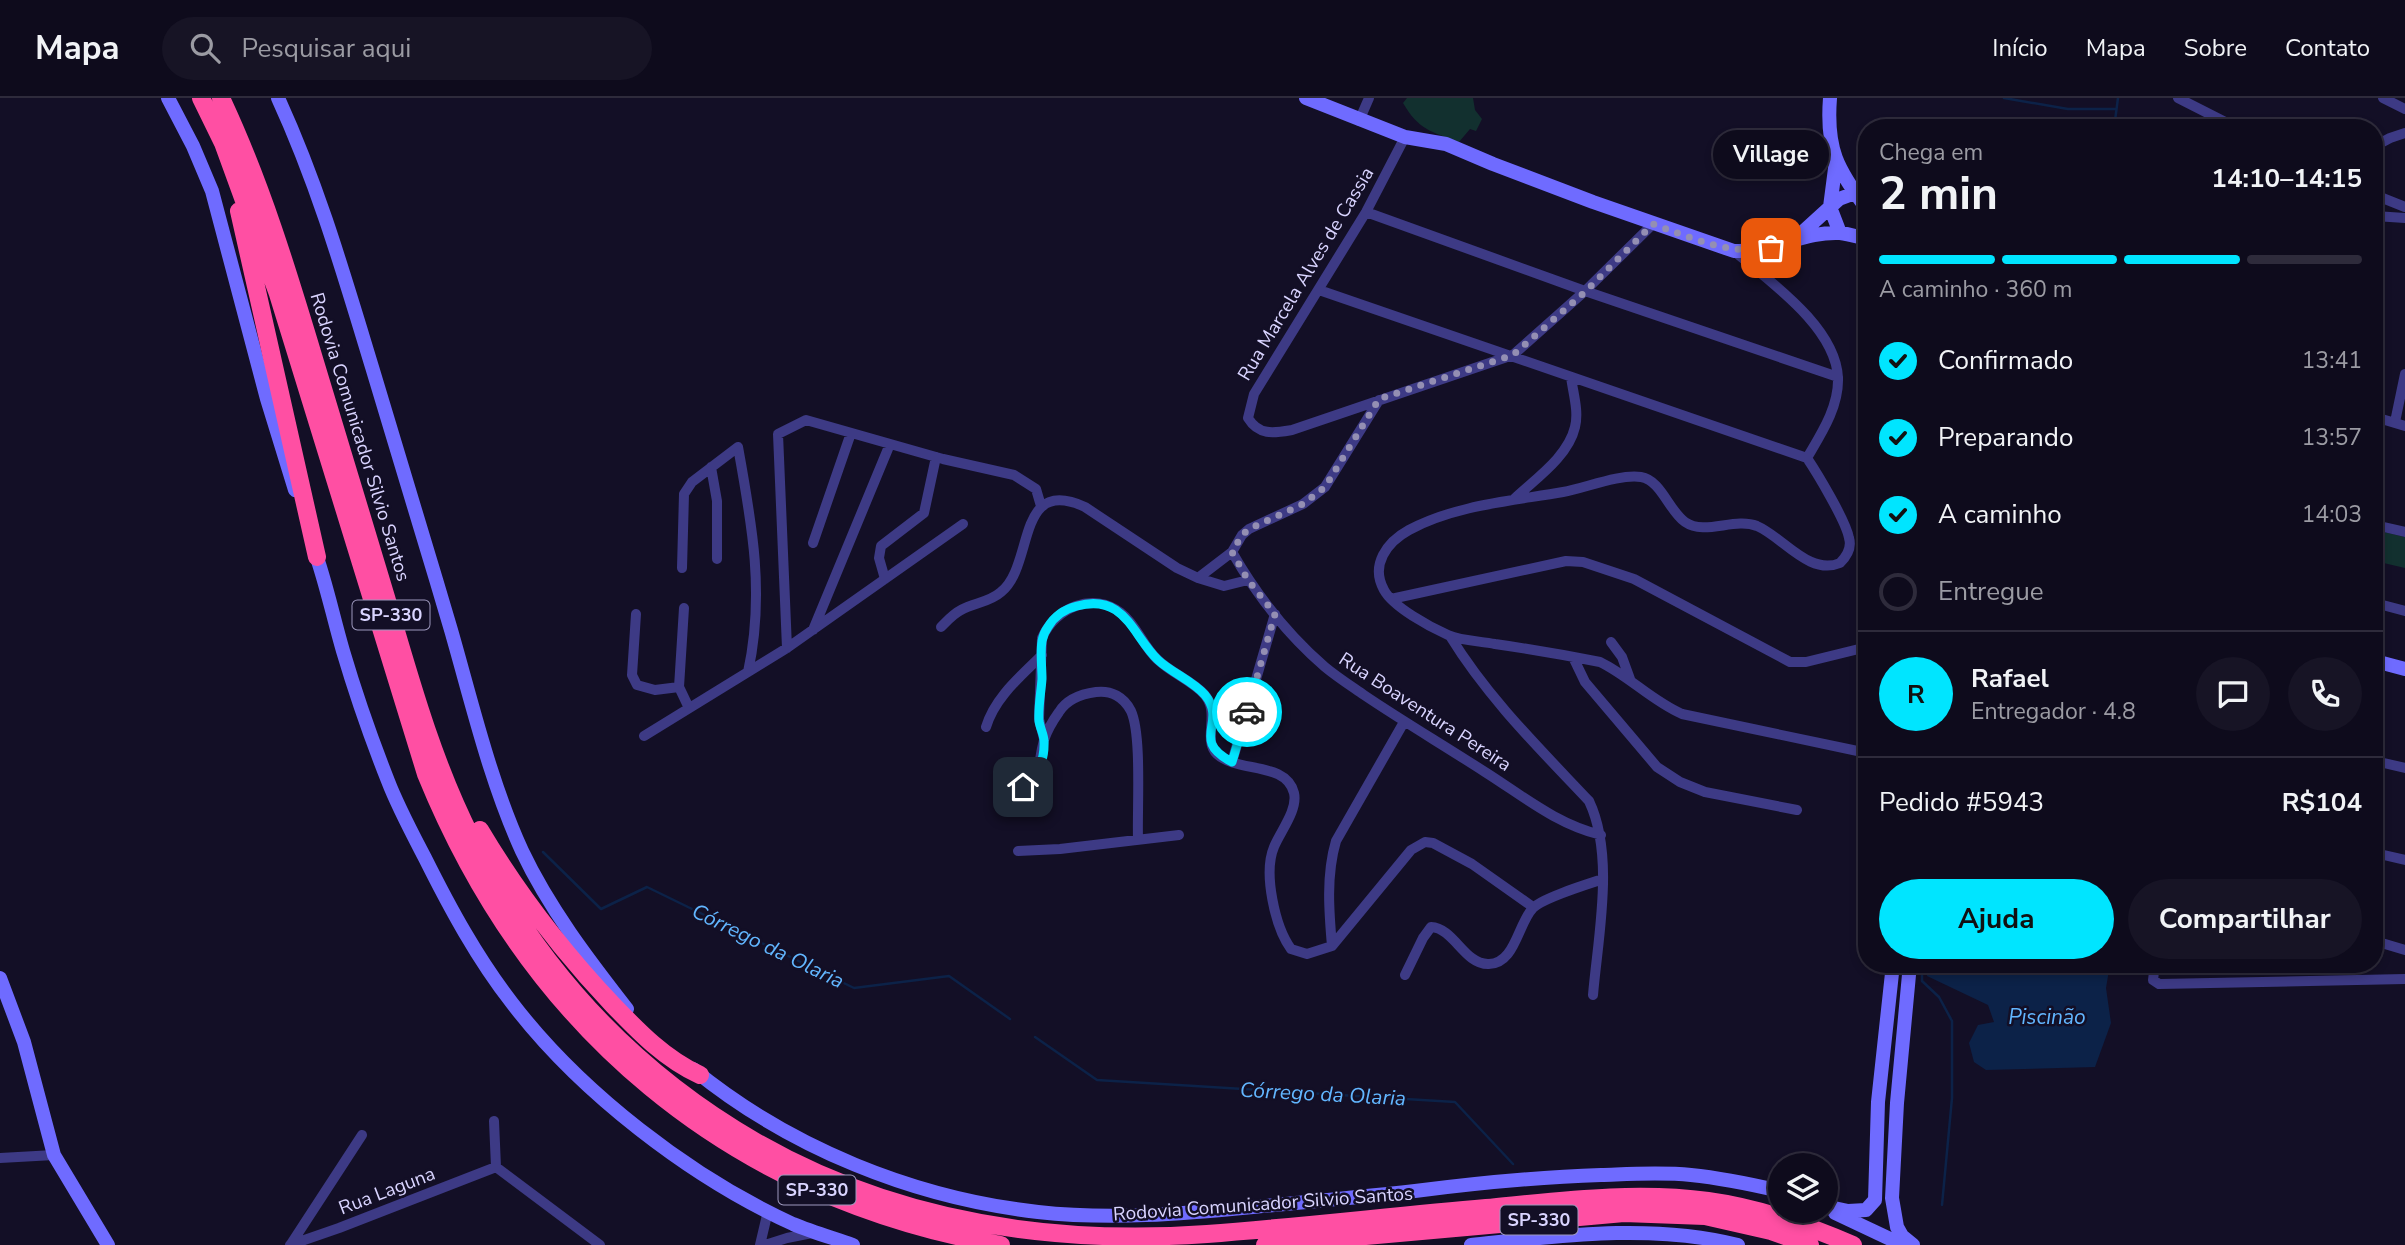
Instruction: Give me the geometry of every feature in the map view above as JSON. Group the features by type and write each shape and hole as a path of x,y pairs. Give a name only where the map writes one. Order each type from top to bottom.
{"highway":[{"name":"Rodovia Comunicador Silvio Santos","path":"201,98 223,143 278,294 426,774 445,822 471,873 502,923 556,994 596,1039 653,1090 713,1134 758,1161 837,1199 929,1229 1002,1245"},
{"name":"Rodovia Comunicador Silvio Santos","path":"221,98 271,218 409,676 443,775 472,840 509,904 552,967 605,1027 661,1077 746,1136 818,1174 894,1202 998,1228 1121,1238 1215,1233 1581,1199 1661,1197 1710,1201 1758,1211 1807,1226 1853,1245"},
{"path":"223,143 317,556"},
{"path":"443,775 460,795 498,860 557,943 650,1042 677,1064 700,1074"},
{"name":"Rodovia Comunicador Silvio Santos","path":"1265,1245 1624,1213 1705,1216 1771,1231 1810,1245"}],"main road":[{"path":"168,98 212,191 271,412 317,556 343,651 389,784 445,898 495,979 543,1040 605,1100 702,1173 768,1211 817,1233 853,1245"},
{"path":"278,98 326,216 416,510 482,739 522,850 576,943 631,1015 653,1037 728,1097 820,1150 881,1174 934,1191 1038,1212 1121,1215 1203,1212 1511,1181 1640,1173 1689,1175 1768,1188"},
{"path":"1306,98 1359,121 1405,137 1423,140 1441,151 1467,153 1653,224 1734,251 1752,252 1819,235 1840,233 1858,237"},
{"path":"1830,98 1829,117 1836,161 1830,207 1840,233"},
{"path":"1836,161 1858,197"},
{"path":"1793,241 1839,200 1855,193"},
{"path":"2383,663 2405,669"},
{"path":"1838,1210 1856,1212 1866,1210 1875,1200 1878,1102 1892,973"},
{"path":"1909,973 1897,1103 1892,1198 1897,1227 1902,1236 1913,1245"},
{"path":"0,978 24,1042 54,1155 108,1245"},
{"path":"1838,1214 1903,1245"},
{"path":"1471,1245 1580,1235 1642,1233 1697,1237 1738,1245"}],"street":[{"path":"1359,121 1369,98"},
{"path":"2178,98 2219,119"},
{"path":"2383,98 2397,101 2405,109"},
{"path":"2383,142 2405,133"},
{"name":"Rua Marcela Alves de Cassia","path":"1405,137 1366,212 1254,394 1248,418 1260,430 1276,433 1292,430 1513,355 1586,291 1653,224"},
{"path":"2383,198 2405,207"},
{"path":"1366,212 1838,377"},
{"path":"2383,217 2405,218"},
{"path":"1734,251 1805,312 1821,332 1833,360 1838,377 1831,413 1807,458"},
{"path":"1320,289 1807,458 1849,536 1846,557 1834,566 1826,567 1813,563 1755,525 1736,522 1708,526 1688,524 1645,478 1622,479 1564,492 1514,499 1429,521 1396,538 1386,548 1379,563 1379,574 1384,591 1391,599 1420,620 1450,636 1600,663 1618,671 1669,708 1682,714 1858,751"},
{"path":"2383,419 2400,424 2405,374"},
{"path":"1514,499 1562,453 1570,440 1576,412 1571,377"},
{"path":"1198,578 1232,552 1249,529 1303,504 1325,487 1379,399"},
{"path":"787,648 778,435 806,420 936,457 1014,475 1036,489 1041,506"},
{"path":"813,543 851,433"},
{"path":"812,630 890,444"},
{"path":"682,568 684,494 692,482 738,447 754,536 757,571 755,641 748,672"},
{"path":"885,579 879,558 881,546 924,513 936,457"},
{"path":"711,467 717,501 717,559"},
{"path":"941,627 959,611 997,595 1006,587 1033,519 1041,506 1055,499 1070,501 1107,521 1177,568 1212,584 1224,586 1248,580"},
{"path":"644,736 787,648 963,524"},
{"path":"2383,527 2405,532"},
{"name":"Rua Boaventura Pereira","path":"1232,552 1248,580 1275,614 1326,669 1404,722 1486,772 1538,809 1571,826 1601,835"},
{"path":"1391,599 1566,561 1583,562 1634,579 1790,662 1806,662 1858,648"},
{"path":"1044,740 1039,719 1042,638 1060,613 1090,603 1114,608 1124,614 1155,657 1204,694 1213,714 1210,742 1217,755 1232,762 1277,774 1294,792 1295,804 1274,848 1269,869 1281,932 1291,949 1307,954 1332,946 1411,850 1425,842 1433,843 1472,864 1533,907"},
{"path":"2383,605 2405,611"},
{"path":"684,608 679,687 689,708"},
{"path":"636,614 632,675 637,685 654,690 679,687"},
{"path":"1232,762 1275,614"},
{"path":"1450,636 1492,695 1589,802 1601,835 1603,879 1593,995"},
{"path":"1611,642 1622,657 1630,679"},
{"path":"986,727 990,714 1008,688 1042,654"},
{"path":"1573,657 1585,682 1657,767 1680,782 1705,792 1797,810"},
{"path":"1009,794 1034,779 1040,768 1044,740 1060,710 1070,700 1107,691 1123,699 1132,715 1136,734 1138,839"},
{"path":"1332,946 1330,879 1331,858 1336,841 1404,722"},
{"path":"2383,763 2405,768"},
{"path":"1018,851 1060,849 1179,835"},
{"path":"2383,855 2405,860"},
{"path":"1405,975 1423,937 1434,927 1475,961 1483,964 1497,963 1504,958 1516,940 1533,907 1603,879"},
{"path":"2383,943 2405,950"},
{"path":"2154,973 2153,980 2159,984 2405,979"},
{"path":"494,1121 496,1167 600,1245"},
{"path":"291,1245 362,1135"},
{"path":"0,1158 54,1155"},
{"name":"Rua Laguna","path":"291,1245 496,1167"},
{"path":"768,1211 762,1245 817,1233"},
{"path":"308,1220 318,1235"}],"green space":[{"path":"1407,98 1473,98 1475,110 1482,119 1476,131 1470,129 1459,142 1433,132 1414,119 1403,103"},
{"path":"2383,532 2405,537 2405,568 2383,563"}],"water":[{"name":"Piscinão","path":"1927,973 2108,973 2106,988 2111,1023 2095,1067 1986,1070 1974,1062 1969,1043 1978,1025 1994,1022 1988,1005 1927,976"}],"waterway":[{"path":"2004,98 2068,109 2116,109"},
{"path":"2115,119 2118,98"},
{"name":"Córrego da Olaria","path":"543,852 601,909 647,887 854,988 949,976 1010,1019"},
{"path":"1922,973 1922,981 1939,997 1952,1021 1952,1098 1942,1205"},
{"name":"Córrego da Olaria","path":"1035,1037 1097,1080 1455,1102 1513,1164"}],"way so far":[{"path":"1247,712 1275,614 1248,580 1232,552 1249,529 1303,504 1325,487 1379,399 1513,355 1586,291 1653,224 1734,251 1752,252 1771,248"}],"place":[{"name":"Village","path":"1771,248"}],"route":[{"path":"1023,787 1034,779 1043,753 1044,740 1039,719 1042,638 1060,613 1076,606 1090,603 1114,608 1124,614 1155,657 1204,694 1213,714 1210,742 1217,755 1232,762 1247,712"}]}
